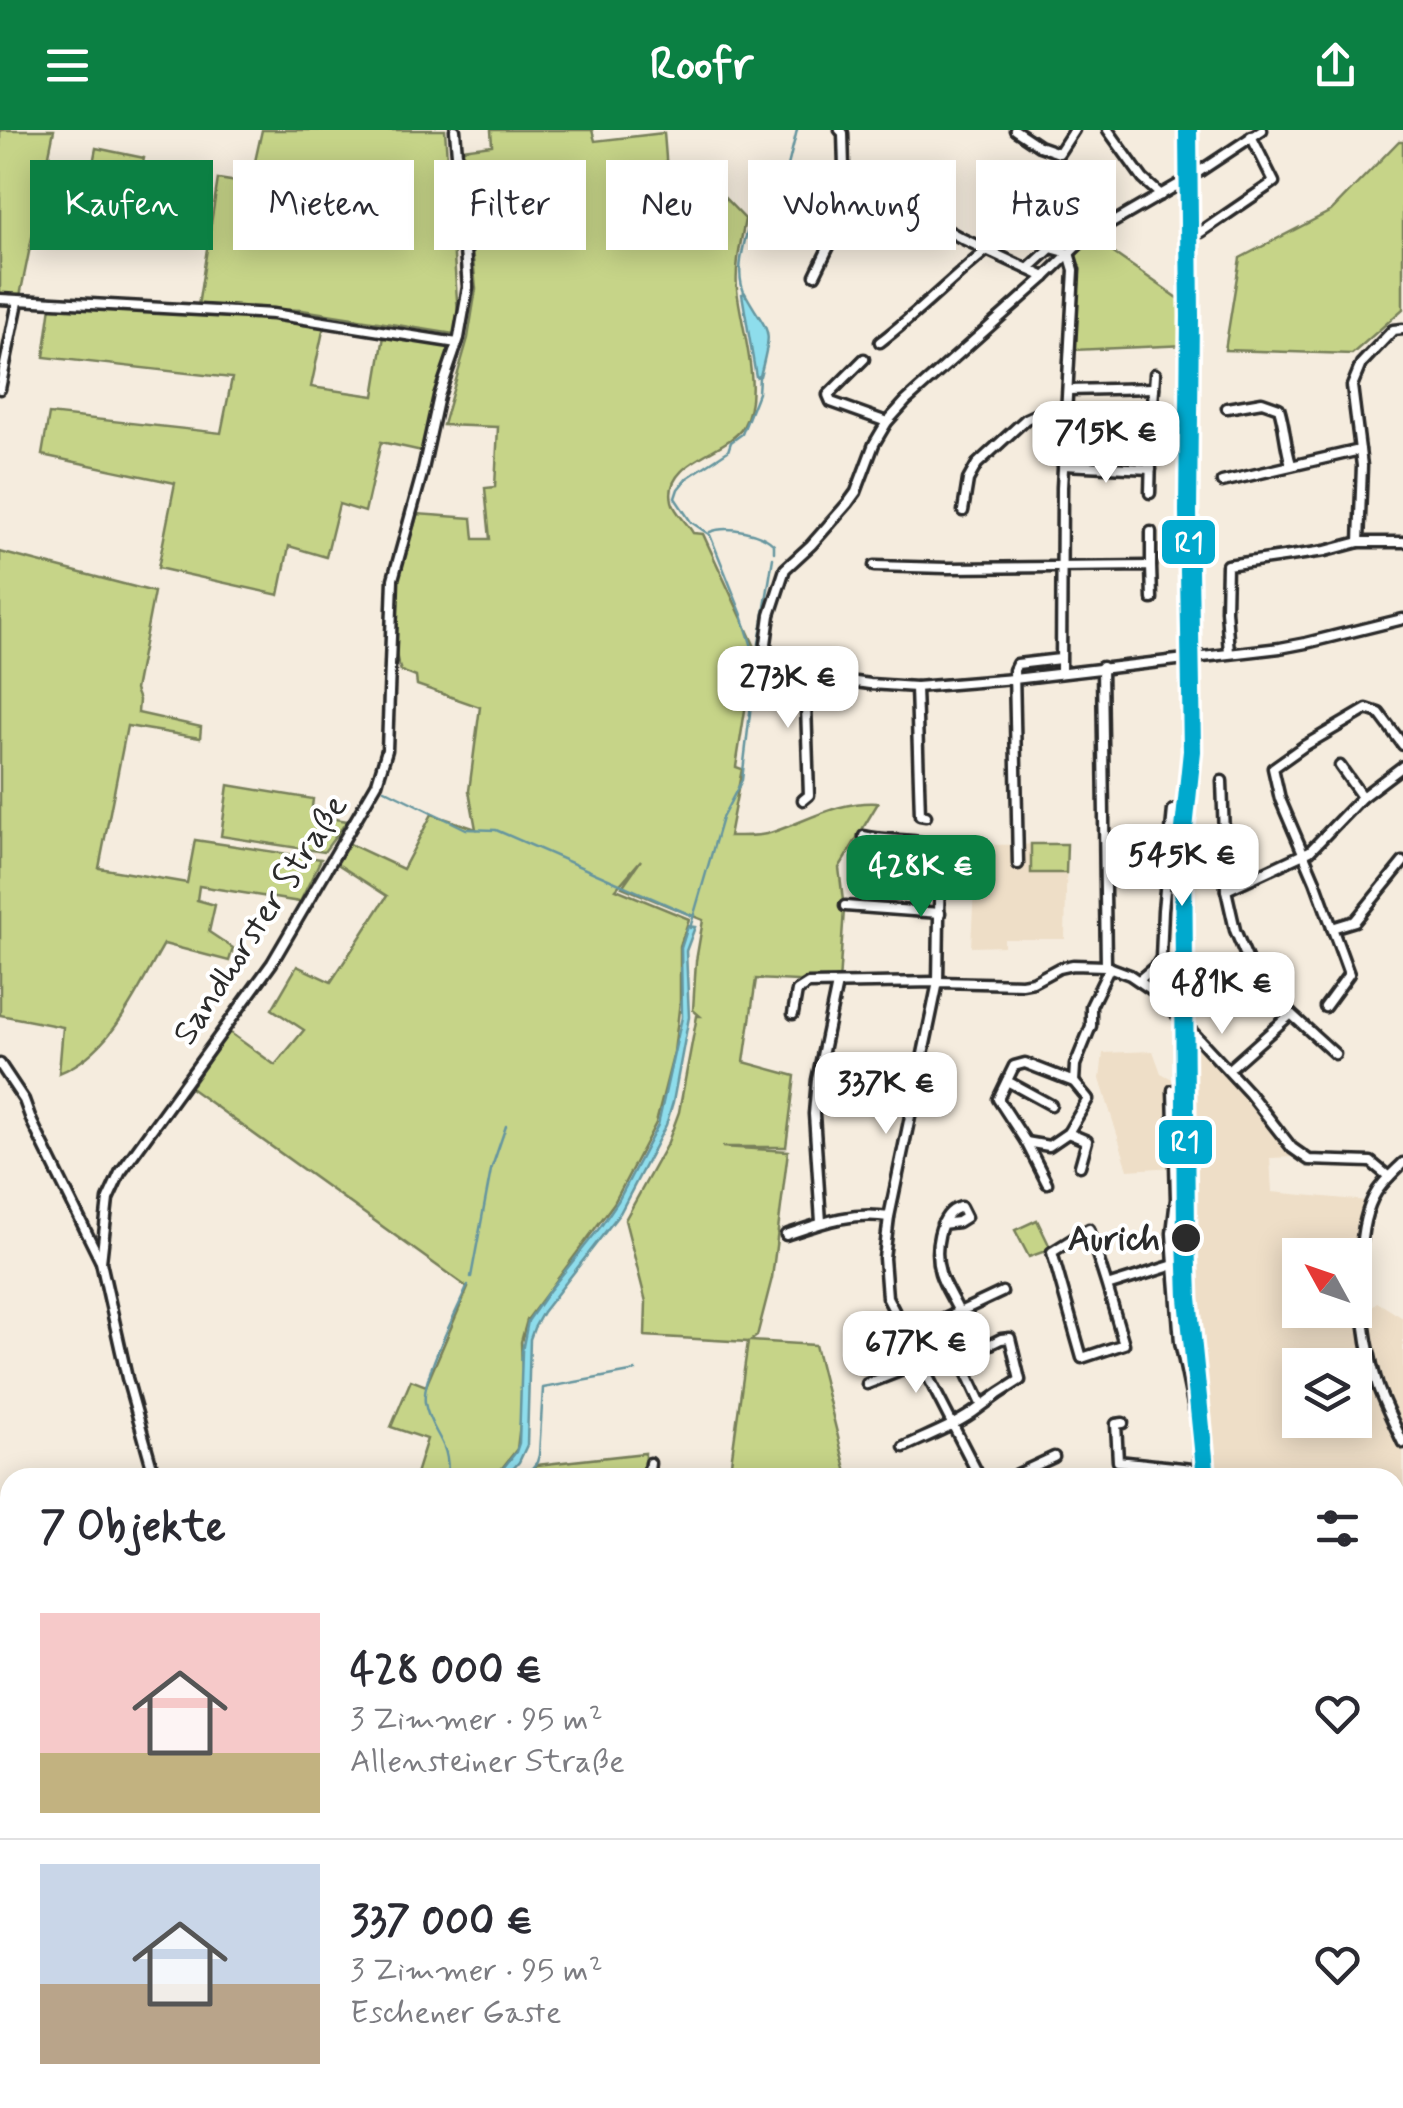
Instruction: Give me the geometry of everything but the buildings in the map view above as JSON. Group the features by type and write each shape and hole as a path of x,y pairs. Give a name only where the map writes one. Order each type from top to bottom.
{"street":[{"name":"Sandhorster Straße","path":"152,1468 101,1262 108,1199 120,1173 272,963 377,783 387,750 395,566 422,474 439,396 457,343 468,287 455,130"},
{"path":"1014,130 1058,153 1074,130"},
{"path":"1108,130 1142,179 1161,196"},
{"path":"1262,130 1161,196 1084,239 906,401 874,444 856,492 785,569 770,615 764,658 805,675 916,687 1306,643 1403,619"},
{"path":"844,131 844,160"},
{"path":"1201,232 1274,182 1252,136"},
{"path":"1028,270 1051,248 1070,253"},
{"path":"815,276 828,250"},
{"path":"880,342 987,250 1045,278"},
{"path":"1061,673 1063,465 1074,270 1070,253"},
{"path":"0,299 272,314 457,343"},
{"path":"0,390 18,302"},
{"path":"1359,542 1362,466 1352,386 1356,372 1385,338 1393,330 1403,329"},
{"path":"864,359 828,395 830,402 887,422"},
{"path":"846,376 850,363"},
{"path":"1150,493 1156,374"},
{"path":"1068,390 1154,388"},
{"path":"1227,408 1262,402 1279,408 1291,464"},
{"path":"963,511 968,480 977,464 1026,420 1039,414 1067,416"},
{"path":"1222,482 1360,450"},
{"path":"1063,465 1151,469"},
{"path":"1151,532 1152,599"},
{"path":"1229,653 1227,566 1359,542 1403,542"},
{"path":"874,566 1151,566"},
{"path":"1018,864 1014,670 1018,664 1060,659"},
{"path":"1074,1082 1074,1065 1092,1026 1092,1006 1108,966 1102,667"},
{"path":"803,800 809,795 805,675"},
{"path":"916,687 920,815 926,816"},
{"path":"1325,1007 1349,974 1280,799 1272,768 1367,709 1379,712 1403,746"},
{"path":"1340,766 1362,798"},
{"path":"1226,890 1310,851 1362,798 1403,766"},
{"path":"1222,780 1226,890 1234,930 1257,982 1335,1054"},
{"path":"1139,980 1161,958 1174,810"},
{"path":"864,836 935,845 940,854 938,982 884,1258 887,1296 975,1468"},
{"path":"1332,928 1354,921 1403,862"},
{"path":"845,906 940,913"},
{"path":"793,1014 797,991 808,984 1022,984 1065,965 1108,966 1139,980 1173,1012 1250,1093 1292,1148 1309,1160 1372,1162 1388,1177"},
{"path":"821,1222 814,1114 837,984"},
{"path":"1228,1070 1290,1014"},
{"path":"1026,1142 1049,1146 1068,1133 1088,1099 1074,1082 1025,1062 1014,1066 998,1099 1047,1183"},
{"path":"0,1064 24,1100 101,1262"},
{"path":"1007,1081 1051,1105"},
{"path":"1173,1090 1174,1265 1180,1342 1197,1424 1200,1468"},
{"path":"1068,1133 1087,1140 1080,1166"},
{"path":"1403,1163 1371,1201 1360,1257 1372,1362 1379,1390 1403,1444"},
{"path":"786,1234 850,1215 889,1218"},
{"path":"942,1224 939,1270 958,1312"},
{"path":"1089,1229 1107,1286 1124,1344 1082,1358 1052,1252 1089,1229"},
{"path":"1107,1286 1174,1265"},
{"path":"908,1336 1002,1292"},
{"path":"904,1446 951,1424 982,1406 1020,1380 1010,1338 960,1359 982,1406"},
{"path":"867,1384 921,1362"},
{"path":"1123,1423 1116,1424 1118,1461 1162,1468"},
{"path":"1032,1468 1054,1458"},
{"path":"649,1468 650,1463"}],"shaded area":[{"path":"1067,844 1065,939 1004,939 1004,946 971,947 976,845"},
{"path":"1187,1033 1246,1093 1296,1157 1270,1158 1272,1192 1367,1201 1359,1238 1282,1238 1282,1328 1363,1328 1366,1348 1282,1348 1282,1438 1372,1438 1372,1377 1403,1451 1403,1468 1210,1468 1193,1295"},
{"path":"1153,1051 1161,1073 1176,1081 1174,1167 1128,1170 1100,1079 1103,1053"},
{"path":"1377,1302 1403,1318 1403,1433 1382,1383 1372,1306"}],"green space":[{"path":"0,130 54,130 48,160 30,160 30,247 20,296 0,294"},
{"path":"262,130 445,130 447,160 434,160 434,250 453,250 459,328 454,334 302,310 198,306 207,250 213,250 218,179 233,181 233,250 414,250 414,160 255,160"},
{"path":"491,130 592,130 595,141 664,133 666,160 606,160 606,250 728,250 728,201 745,219 737,280 751,378 749,412 735,436 687,467 672,487 675,509 693,533 703,534 755,647 736,767 742,769 729,836 765,834 836,808 878,803 839,868 844,909 839,983 756,979 744,1062 795,1076 786,1147 722,1147 788,1151 772,1278 757,1336 750,1341 815,1345 846,1468 730,1468 748,1342 645,1336 646,1302 625,1220 668,1142 679,1112 700,1016 693,1010 703,920 622,887 641,860 616,889 689,919 680,946 680,1001 674,1052 656,1123 614,1203 527,1320 521,1342 523,1399 517,1449 502,1468 418,1468 427,1439 391,1427 411,1380 426,1386 468,1288 190,1088 229,1032 275,1065 304,1030 272,1009 297,966 331,982 387,896 336,863 348,843 403,869 432,814 476,829 469,791 480,707 417,685 416,677 401,671 394,643 399,581 417,514 472,518 474,539 490,539 485,488 495,487 498,427 443,425 468,338 476,289 472,250 586,250 586,160 463,160 462,149 492,145"},
{"path":"1403,141 1403,309 1352,354 1225,350 1240,258 1331,211"},
{"path":"96,148 144,158 144,160 94,160"},
{"path":"1080,250 1109,250 1188,305 1187,345 1074,350 1080,269 1075,255"},
{"path":"51,306 274,317 324,326 311,387 374,396 384,336 451,344 422,451 381,442 365,512 339,504 326,557 289,546 279,595 158,568 175,483 42,455 49,414 221,433 232,378 44,357"},
{"path":"0,552 154,592 135,690 138,713 201,727 200,738 127,726 99,868 187,883 195,840 321,859 300,902 199,886 197,900 215,905 209,932 233,948 229,961 164,944 108,1036 78,1064 59,1073 63,1027 0,1015"},
{"path":"228,785 313,799 311,815 347,821 324,852 221,836"},
{"path":"1031,844 1067,844 1066,873 1031,873"},
{"path":"1037,1220 1051,1249 1029,1257 1015,1230"},
{"path":"645,1453 644,1468 534,1468"}],"water":[{"path":"745,293 768,338 760,376 756,377 742,294"},
{"path":"688,926 695,927 686,951 689,1017 666,1125 620,1213 534,1328 530,1339 527,1445 514,1468 503,1468 519,1443 522,1351 528,1321 618,1201 658,1125 682,1017 681,948"}],"waterway":[{"path":"746,296 740,265 752,211 782,190 797,130"},
{"path":"756,660 710,535 691,522 675,498 687,478 728,451 731,442 742,434 758,393 759,377"},
{"path":"710,532 725,529 753,533 769,540 774,552"},
{"path":"690,928 722,818 742,780 773,558"},
{"path":"384,789 466,829 496,830 693,916"},
{"path":"471,1277 491,1170 506,1126"},
{"path":"448,1468 444,1446 428,1414 425,1392 434,1361 468,1285"},
{"path":"532,1468 539,1455 543,1388 636,1371"}],"transit line":[{"name":"R1","path":"1188,130 1192,751 1183,839 1186,1238 1205,1468"}],"place":[{"name":"Aurich","path":"1186,1238"}]}
